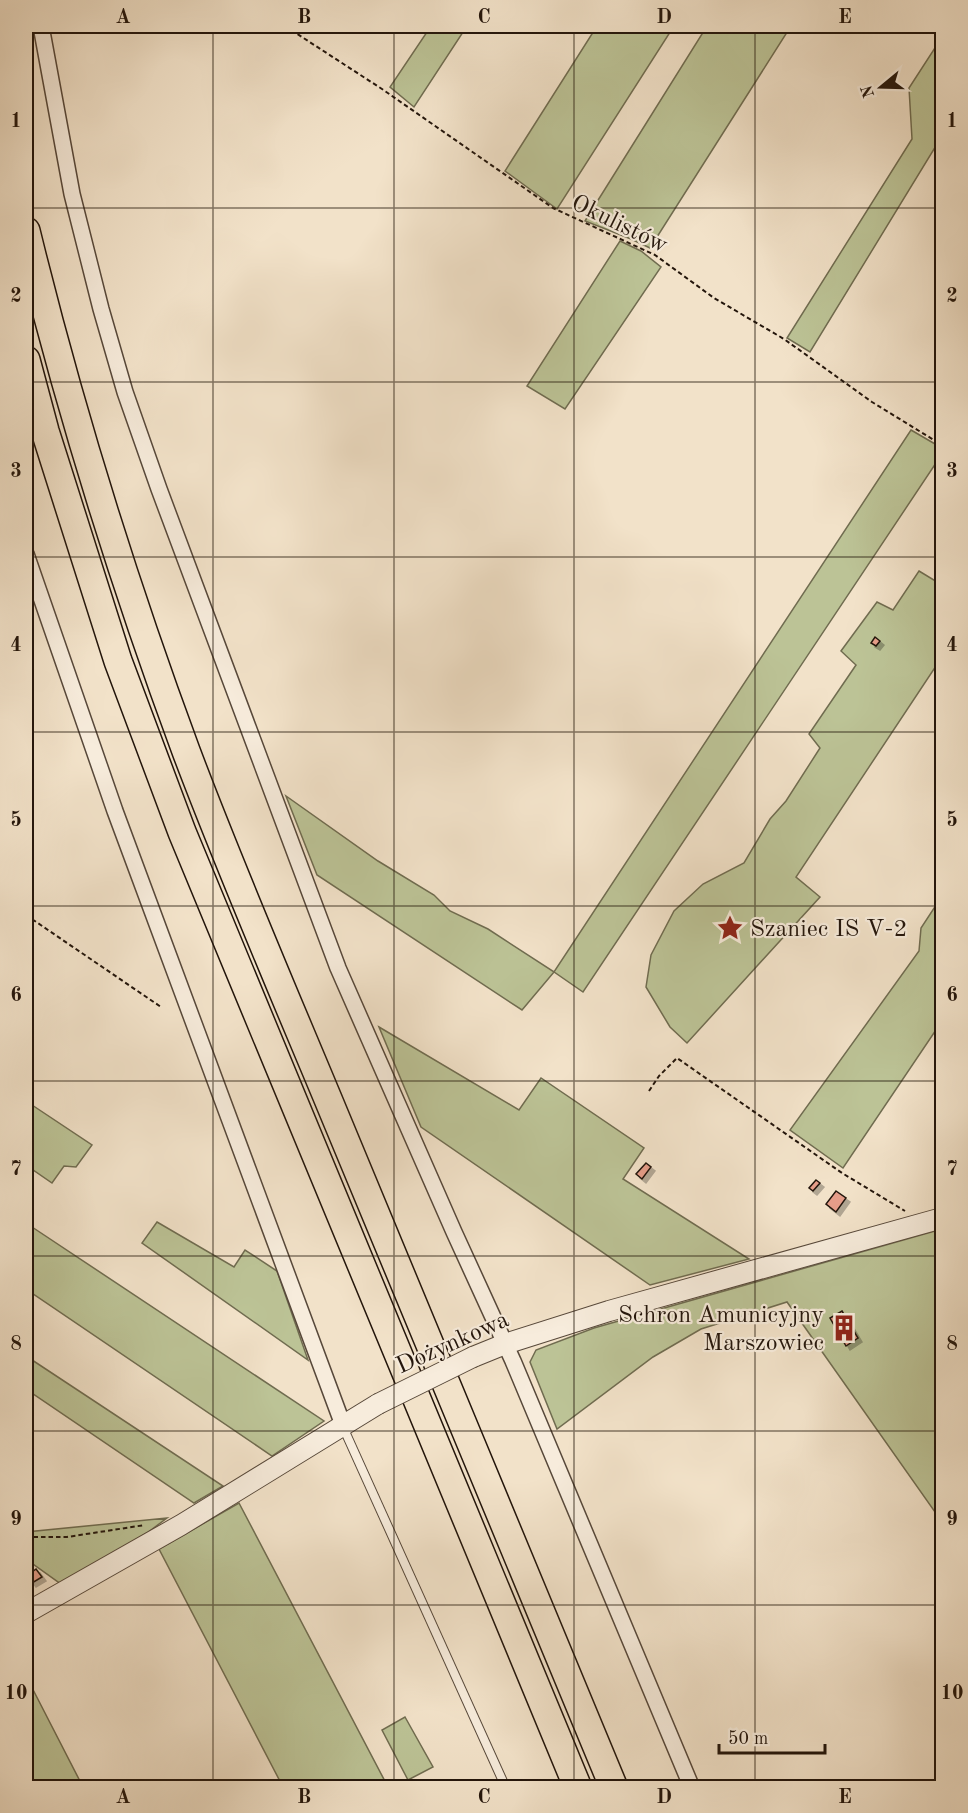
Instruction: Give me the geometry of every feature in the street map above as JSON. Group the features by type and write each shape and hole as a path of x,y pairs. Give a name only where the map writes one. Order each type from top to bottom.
{"highway":[{"path":"26,231 60,363 90,464 125,576 187,754 614,1788"},
{"path":"26,360 45,431 118,661 182,832 578,1788"}],"street":[{"path":"41,26 72,194 98,297 125,392 159,489 338,968 505,1344 692,1788"},
{"path":"26,554 111,801 343,1425"},
{"name":"Dożynkowa","path":"26,1613 181,1525 378,1404 505,1344 609,1311 934,1221"}],"lane":[{"path":"343,1425 506,1788"}],"path":[{"name":"Okulistów","path":"285,26 382,89 553,208 655,255 714,298 784,339 872,402 942,445"},
{"path":"26,915 161,1007"},
{"path":"649,1091 659,1076 677,1058 868,1190 934,1221"},
{"path":"26,1537 67,1537 144,1525 181,1525"}],"green space":[{"path":"431,26 467,26 414,107 390,87"},
{"path":"597,26 674,26 557,209 505,171"},
{"path":"707,26 791,26 650,248 585,221"},
{"path":"942,37 942,136 810,352 787,338 912,139 909,88"},
{"path":"620,241 641,251 661,267 565,409 527,386"},
{"path":"911,430 942,448 942,454 583,992 554,972"},
{"path":"919,571 937,582 942,574 942,657 796,877 820,897 687,1043 670,1027 646,987 651,955 674,911 703,884 744,863 770,819 786,801 820,748 809,734 856,665 841,651 877,602 893,610"},
{"path":"286,796 378,861 434,895 450,911 488,929 554,972 522,1010 317,875"},
{"path":"942,896 942,1021 843,1168 790,1130 919,951 921,928"},
{"path":"379,1027 519,1110 541,1078 644,1148 623,1179 749,1259 650,1285 421,1127"},
{"path":"26,1101 92,1145 76,1167 64,1166 52,1183 26,1165"},
{"path":"157,1222 234,1267 245,1250 277,1271 308,1360 142,1243"},
{"path":"26,1223 324,1421 272,1456 26,1289"},
{"path":"942,1229 942,1522 787,1302 701,1329 653,1357 557,1429 530,1362 536,1350 594,1328"},
{"path":"26,1356 223,1486 194,1503 26,1389"},
{"path":"239,1503 388,1787 283,1787 159,1549"},
{"path":"167,1518 147,1533 61,1584 26,1559 26,1532"},
{"path":"26,1676 83,1787 26,1787"},
{"path":"405,1717 433,1767 408,1780 382,1730"}],"building":[{"path":"875,637 880,641 876,646 871,643"},
{"path":"646,1163 651,1167 642,1179 636,1174"},
{"path":"816,1180 820,1183 813,1191 809,1188"},
{"path":"836,1191 846,1198 836,1212 826,1204"},
{"name":"Schron Amunicyjny Marszowiec","path":"842,1311 858,1338 846,1346 830,1318"},
{"path":"36,1569 42,1577 32,1583 27,1576"}],"place":[{"name":"Szaniec IS V-2","path":"730,928"},
{"name":"Schron Amunicyjny Marszowiec","path":"844,1328"}]}
